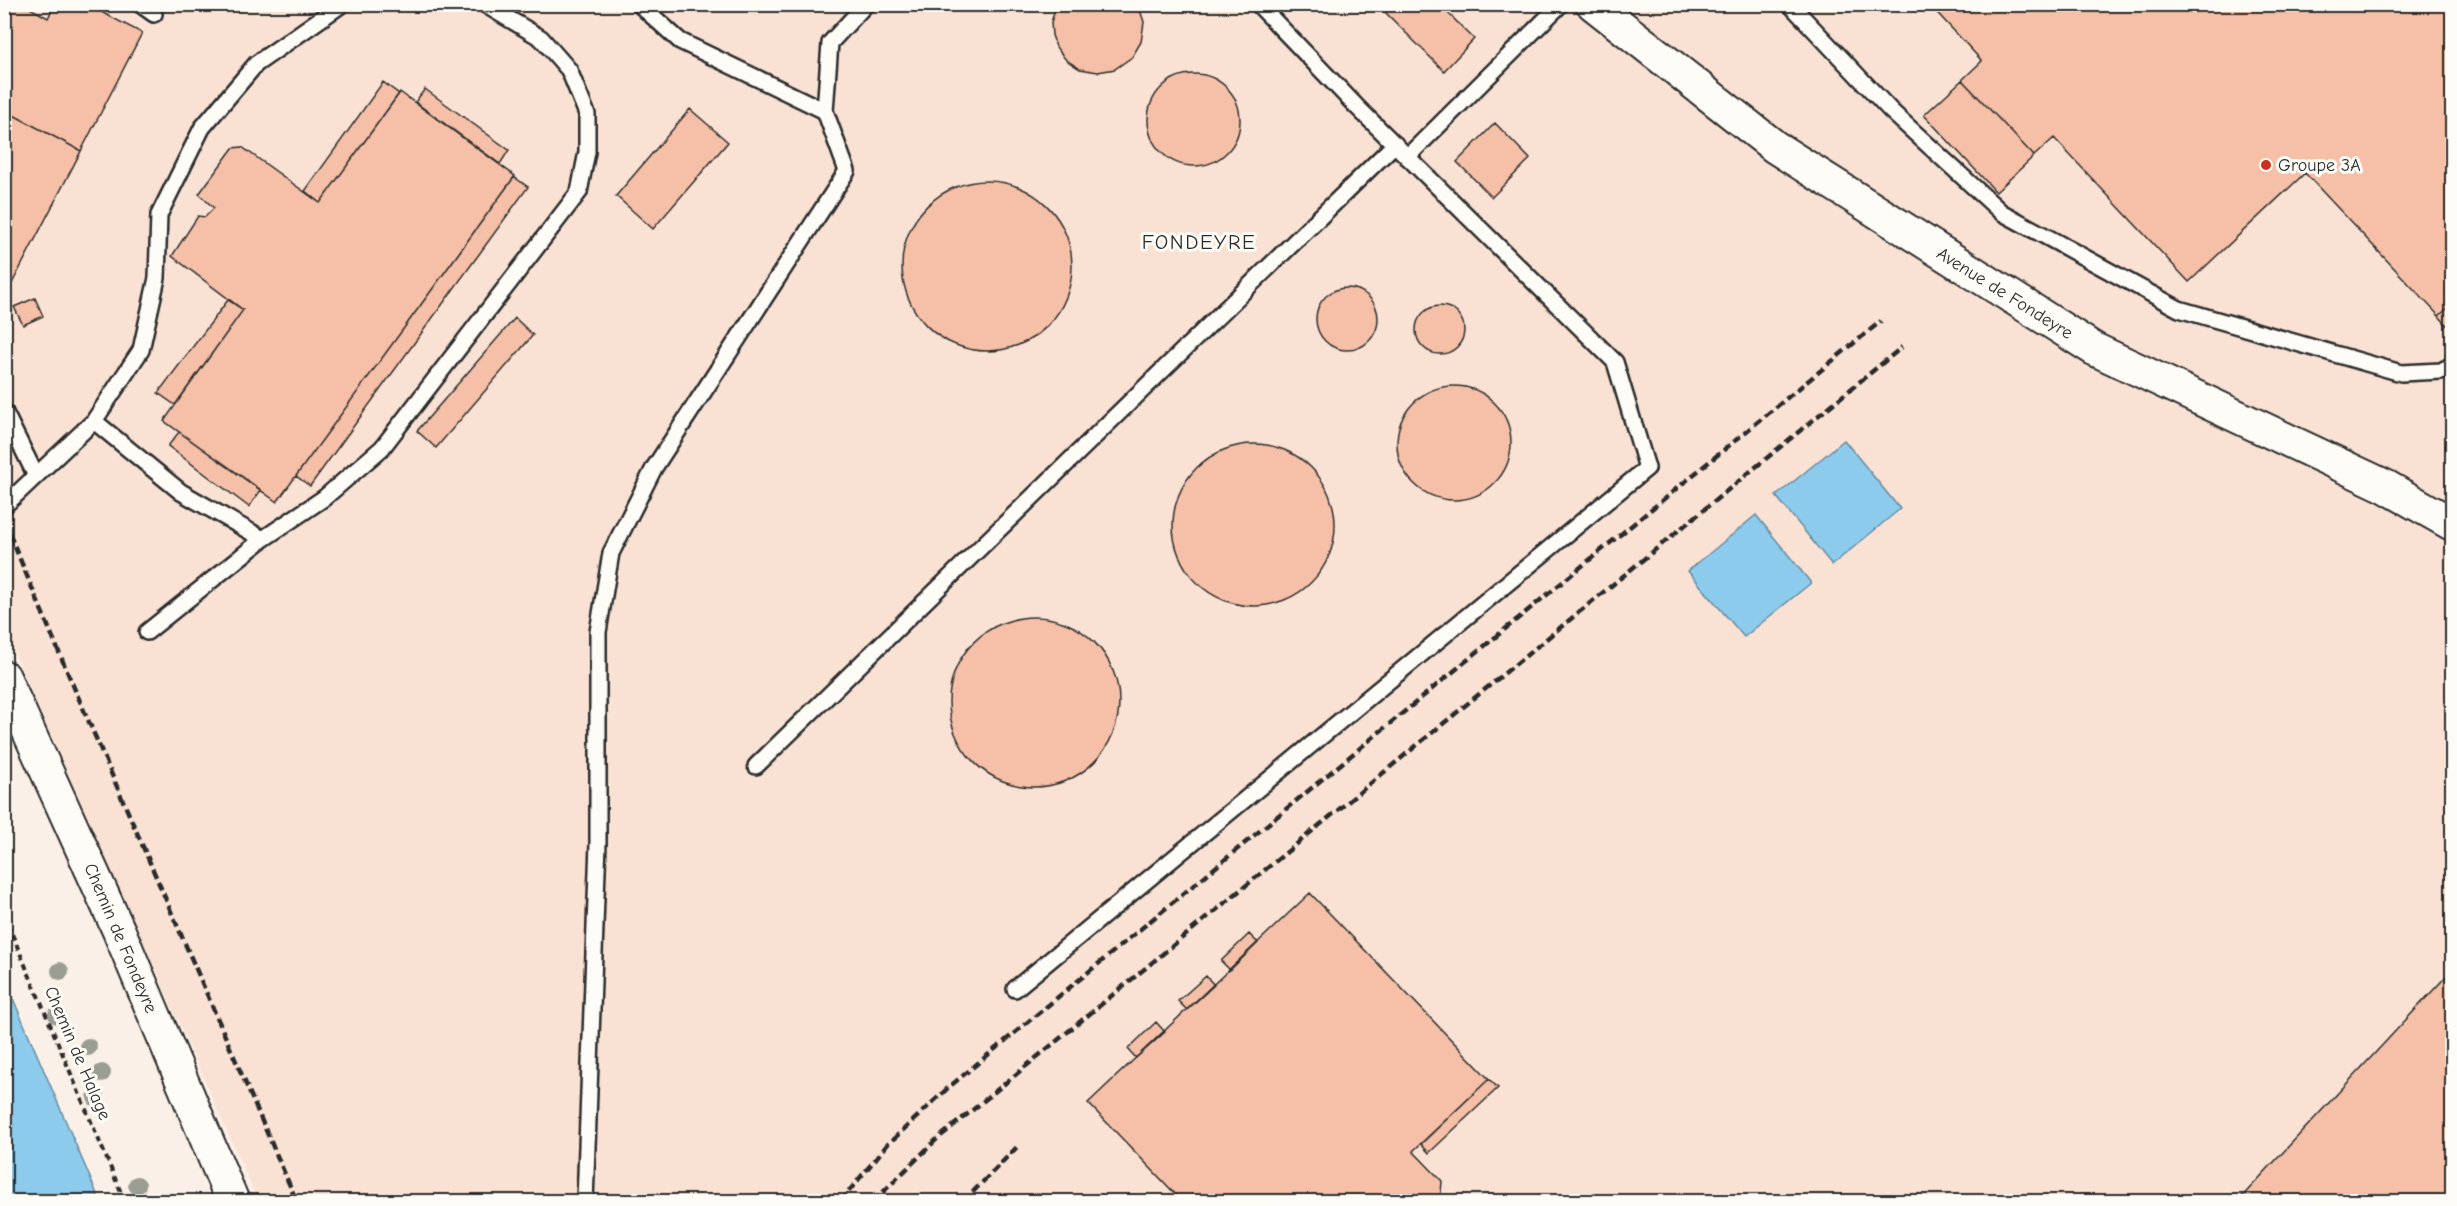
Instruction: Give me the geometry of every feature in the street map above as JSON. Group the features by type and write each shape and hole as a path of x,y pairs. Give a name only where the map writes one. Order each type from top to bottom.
{"street":[{"name":"Avenue de Fondeyre","path":"1593,4 1774,147 2094,349 2385,486 2452,524"},
{"name":"Chemin de Fondeyre","path":"4,677 119,931 233,1202"}],"lane":[{"path":"140,4 154,14"},
{"path":"4,506 94,421 141,350 157,278 159,215 202,128 256,64 342,4"},
{"path":"147,632 263,539 324,498 382,448 579,192 587,152 587,114 568,70 541,38 484,4"},
{"path":"639,4 681,41 825,111"},
{"path":"585,1202 598,843 598,632 611,553 654,468 847,171 825,111 830,43 866,4"},
{"path":"1015,989 1647,468 1615,362 1407,157 1258,4"},
{"path":"1407,157 1561,4"},
{"path":"1790,4 1891,111 2001,212 2179,309 2400,373 2441,371 2452,365"},
{"path":"756,766 1395,144"},
{"path":"4,411 36,476"},
{"path":"94,421 181,492 263,539"}],"path":[{"name":"Chemin de Halage","path":"4,915 125,1202"}],"shaded area":[{"path":"4,5 2452,5 2452,1201 258,1201 5,632"}],"water":[{"path":"1844,440 1900,509 1832,565 1776,496"},
{"path":"1756,515 1811,583 1744,637 1688,571"},
{"path":"5,980 100,1201 5,1201"}],"building":[{"path":"4,4 23,4 48,18 55,4 86,4 142,33 81,151 4,110"},
{"path":"1057,4 1138,4 1144,22 1141,42 1132,57 1115,69 1098,72 1080,69 1066,60 1056,47 1051,22"},
{"path":"1377,4 1439,4 1474,39 1444,71"},
{"name":"Groupe 3A","path":"1929,4 2452,4 2452,304 2439,316 2305,173 2189,282 2054,138 2034,156 1962,80 1982,61"},
{"path":"1194,74 1212,77 1227,87 1237,102 1240,120 1237,138 1227,153 1212,163 1194,166 1176,163 1161,153 1151,138 1148,120 1151,102 1161,87 1176,77"},
{"path":"1962,80 2034,156 1996,192 1924,115"},
{"path":"383,82 399,94 320,203 305,191"},
{"path":"425,89 509,150 500,164 415,102"},
{"path":"400,92 515,176 277,502 164,421 243,310 172,256 198,216 205,217 214,208 199,194 233,148 242,147 320,203"},
{"path":"690,109 728,142 653,229 616,196"},
{"path":"4,110 81,151 4,299"},
{"path":"1495,123 1530,159 1492,197 1457,162"},
{"path":"514,177 528,187 310,486 296,476"},
{"path":"987,181 1020,187 1047,206 1066,233 1072,266 1066,299 1047,326 1020,345 987,351 954,345 927,326 908,299 902,266 908,233 927,206 954,187"},
{"path":"1347,288 1364,293 1369,297 1373,302 1378,319 1373,336 1369,341 1364,345 1347,350 1330,345 1325,341 1321,336 1316,319 1321,302 1325,297 1330,293"},
{"path":"35,298 43,316 23,325 14,307"},
{"path":"228,300 243,310 175,405 158,393"},
{"path":"2452,304 2452,331 2439,316"},
{"path":"1435,306 1445,306 1457,313 1464,325 1464,335 1457,347 1445,354 1435,354 1420,343 1416,335 1416,325 1427,310"},
{"path":"515,318 533,335 436,448 417,431"},
{"path":"1454,386 1476,390 1495,402 1507,421 1511,443 1507,465 1495,484 1476,496 1454,500 1432,496 1413,484 1401,465 1397,443 1401,421 1413,402 1432,390"},
{"path":"179,432 261,490 249,507 168,446"},
{"path":"1254,444 1285,450 1311,468 1329,494 1335,525 1329,556 1311,582 1285,600 1254,606 1223,600 1197,582 1179,556 1173,525 1179,494 1197,468 1223,450"},
{"path":"1034,617 1066,624 1094,642 1112,670 1119,702 1112,734 1094,762 1066,780 1034,787 1002,780 974,762 956,734 949,702 956,670 974,642 1002,624"},
{"path":"1310,893 1489,1079 1413,1151 1442,1181 1441,1193 1433,1202 1183,1202 1088,1103"},
{"path":"1249,934 1258,943 1230,970 1221,961"},
{"path":"2452,970 2452,1202 2447,1198 2444,1202 2237,1202"},
{"path":"1206,976 1214,985 1187,1010 1178,1001"},
{"path":"1156,1022 1165,1032 1136,1058 1128,1049"},
{"path":"1489,1079 1498,1088 1429,1153 1421,1144"}],"railway":[{"path":"840,1202 887,1145 949,1087 1881,321"},
{"path":"873,1202 936,1140 1902,347"},
{"path":"4,521 297,1202"},
{"path":"963,1202 1017,1147"}],"place":[{"name":"Groupe 3A","path":"2266,165"}],"district":[{"name":"FONDEYRE","path":"1199,242"}]}
